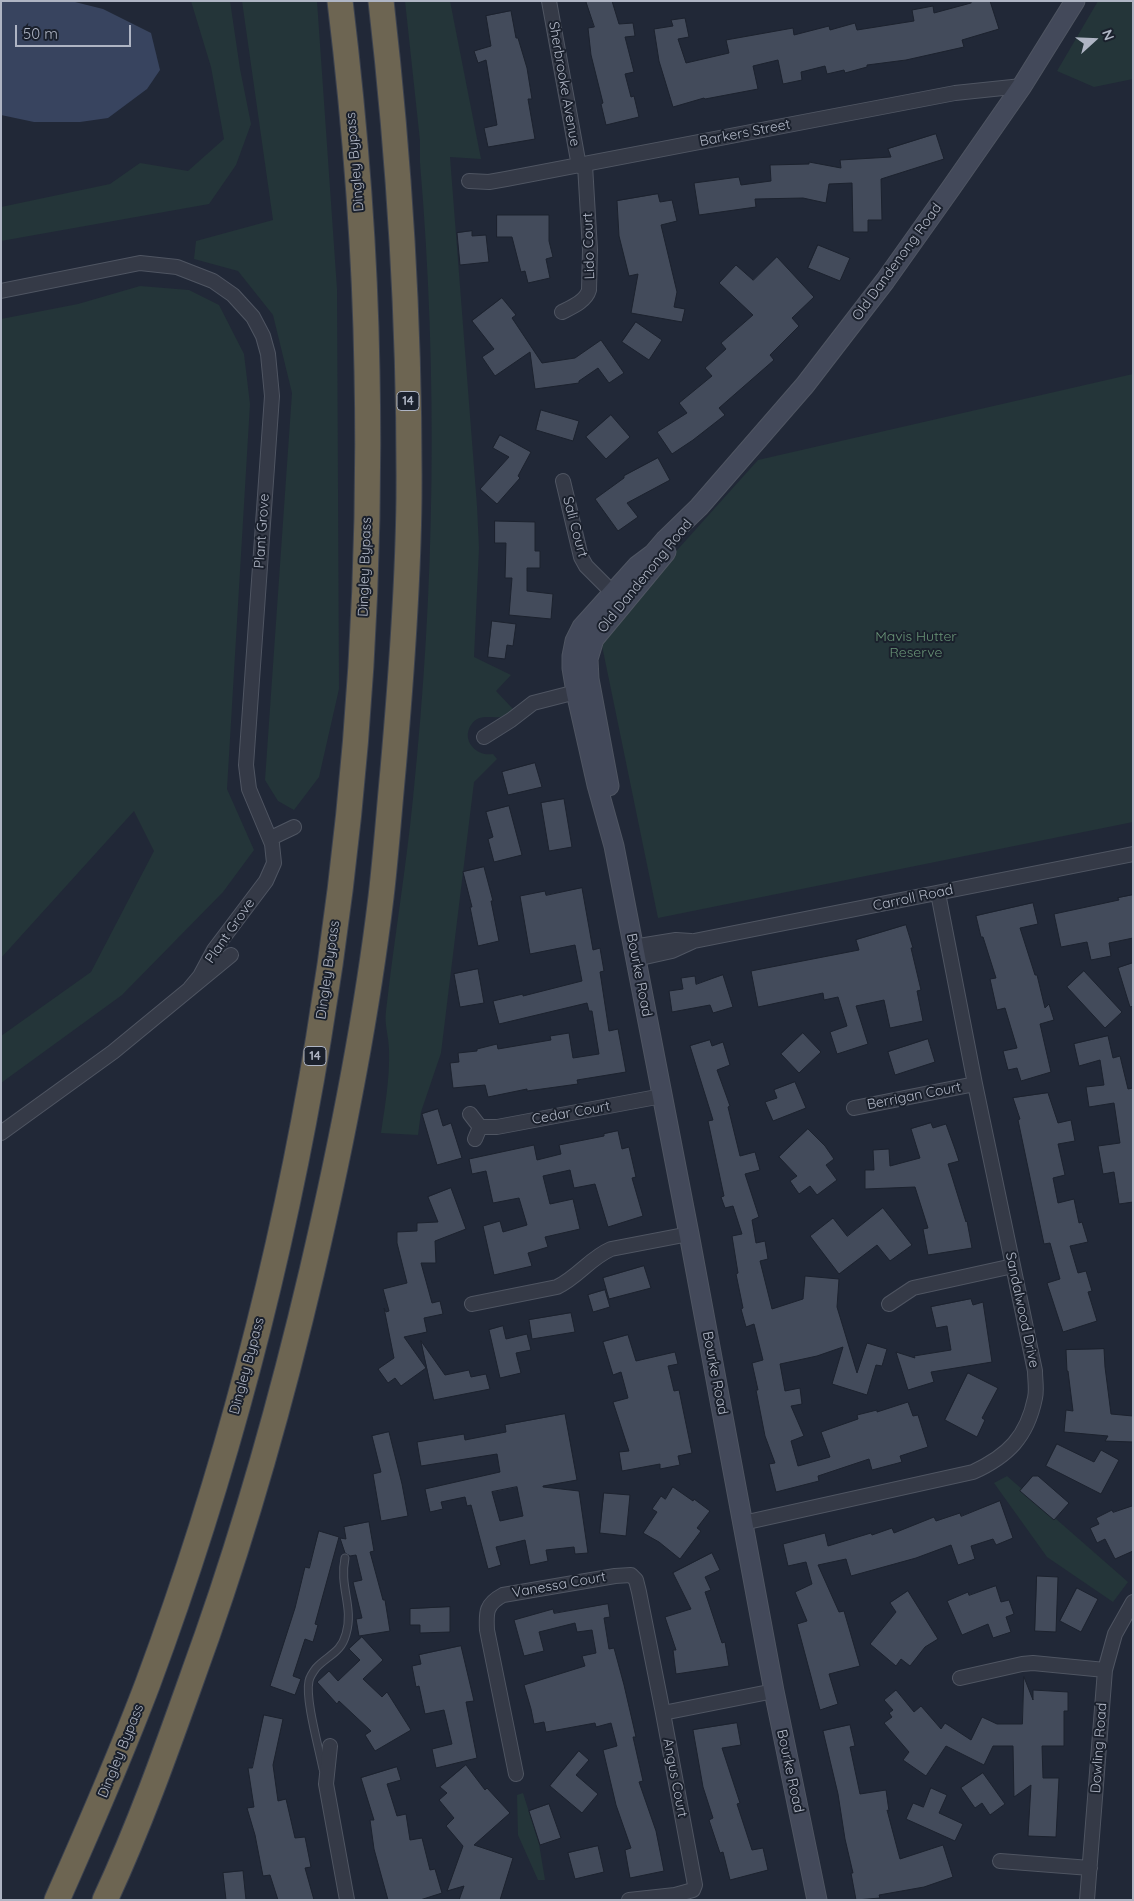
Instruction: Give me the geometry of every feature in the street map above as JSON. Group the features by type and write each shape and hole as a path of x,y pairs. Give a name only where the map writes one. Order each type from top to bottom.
{"highway":[{"name":"Dingley Bypass","path":"57,1900 125,1741 150,1676 179,1594 228,1437 280,1236 307,1104 330,964 353,765 362,652 367,482 367,370 361,235 340,1"},
{"name":"14","path":"105,1900 137,1825 197,1662 236,1548 271,1435 290,1365 333,1182 354,1074 381,897 401,674 407,577 409,492 406,296 396,160 381,1"}],"main road":[{"name":"Old Dandenong Road","path":"583,690 588,663 584,640 600,630 618,598 805,385 885,281 1022,86 1075,1"},
{"name":"Bourke Road","path":"583,690 608,773 614,846 689,1234 774,1691 817,1900"}],"street":[{"name":"Sherbrooke Avenue","path":"550,1 582,166"},
{"name":"Barkers Street","path":"468,180 493,181 582,166 938,95 1022,86"},
{"name":"Lido Court","path":"562,312 586,296 590,290 590,250 582,166"},
{"name":"Plant Grove","path":"1,291 140,262 177,267 213,281 233,295 253,318 263,336 268,354 272,396 246,765 250,793 274,847 274,863 270,874 214,950 200,976 190,988"},
{"name":"Sali Court","path":"563,481 581,557 586,566 618,598"},
{"path":"484,737 512,720 533,703 583,690"},
{"path":"270,838 294,827"},
{"name":"Carroll Road","path":"634,953 676,940 694,941 1133,854"},
{"name":"Sandalwood Drive","path":"743,1522 974,1472 990,1464 1010,1450 1026,1426 1035,1397 1035,1371 975,1084 938,893"},
{"name":"Plant Grove","path":"1,1132 113,1052 231,955"},
{"name":"Berrigan Court","path":"854,1108 975,1084"},
{"name":"Cedar Court","path":"470,1114 477,1133 497,1126 662,1096"},
{"path":"472,1304 558,1287 570,1281 600,1254 689,1234"},
{"path":"889,1304 913,1288 1013,1266"},
{"name":"Vanessa Court","path":"516,1774 487,1630 488,1609 492,1601 503,1595 631,1575 636,1580 639,1592 663,1713"},
{"name":"Dowling Road","path":"1087,1900 1105,1670 1115,1634 1133,1602"},
{"path":"960,1678 1022,1664 1105,1670"},
{"path":"663,1713 774,1691"},
{"name":"Angus Court","path":"629,1900 681,1894 691,1891 694,1886 663,1713"},
{"path":"330,1746 326,1784 347,1900"},
{"path":"1000,1861 1090,1868"}],"lane":[{"path":"326,1784 309,1698 309,1683 314,1670 336,1652 346,1635 349,1613 342,1574 345,1558"}],"green space":[{"path":"191,1 230,1 240,69 251,124 236,165 209,204 1,241 1,207 110,184 140,163 188,171 224,139 211,67"},
{"path":"242,1 317,1 337,289 339,689 319,777 294,810 278,801 265,780 292,393 273,315 238,271 194,259 196,241 273,220"},
{"path":"405,1 450,1 481,159 450,157 477,506 479,548 474,657 511,675 496,691 513,709 504,716 482,717 471,725 468,731 469,742 476,750 481,753 493,754 497,759 474,782 441,1053 421,1112 418,1135 381,1133 389,1071 386,1011 410,825 420,719 426,640 432,481 430,322 426,242 420,141"},
{"path":"1098,1 1133,1 1133,79 1094,87 1057,71"},
{"path":"140,286 189,290 219,305 244,354 250,404 227,789 254,850 223,892 122,995 1,1083 1,1036 91,972 154,851 134,811 1,958 1,319 78,304"},
{"name":"Mavis Hutter Reserve","path":"1133,374 1133,822 658,918 600,636 758,460"},
{"path":"1007,1476 1128,1582 1113,1602 1047,1557 994,1483"},
{"path":"523,1793 539,1844 545,1880 538,1880 518,1835 517,1795"}],"water":[{"path":"1,1 71,1 103,9 151,33 160,70 147,89 108,118 80,122 34,122 1,115"}],"building":[{"path":"586,1 612,1 619,24 633,23 635,36 625,37 634,72 625,74 631,97 634,96 639,117 606,125 601,104 603,103 591,55 588,28 594,27"},
{"path":"970,1 990,1 999,29 962,40 964,47 906,60 867,65 867,67 845,73 844,70 827,74 825,66 801,72 802,80 783,84 778,60 753,66 758,89 704,98 673,107 659,61 654,29 673,26 671,20 685,18 689,37 678,39 686,63 729,53 726,40 793,28 794,35 829,26 830,30 855,23 857,30 914,21 912,10 933,6 934,13 971,3"},
{"path":"511,11 516,38 518,38 527,68 532,99 528,99 535,139 488,147 484,128 497,125 486,60 478,63 474,51 491,46 486,16"},
{"path":"936,134 944,159 881,179 882,220 868,220 868,232 853,232 852,183 829,184 826,203 803,198 755,199 756,207 699,215 694,183 739,177 741,185 771,181 770,165 809,164 809,162 841,168 840,160 891,157 888,149"},
{"path":"658,194 660,202 672,200 677,221 661,225 677,292 674,307 685,309 682,322 631,313 638,274 629,276 619,236 617,201"},
{"path":"497,215 549,215 549,241 553,257 546,259 550,278 528,283 525,271 521,272 512,237 497,237"},
{"path":"472,231 472,236 486,235 489,262 460,265 457,233"},
{"path":"818,245 850,258 840,281 808,268"},
{"path":"777,257 814,297 792,318 799,326 770,355 774,360 719,408 725,415 672,454 657,432 687,413 679,403 712,376 705,368 726,349 721,343 753,315 719,283 736,265 753,280"},
{"path":"502,298 516,315 512,318 542,363 575,358 601,340 624,373 609,383 598,368 579,381 579,383 535,389 530,352 495,376 482,357 494,349 472,321"},
{"path":"636,322 662,340 649,360 622,342"},
{"path":"541,410 579,421 573,441 536,430"},
{"path":"611,415 630,437 606,459 586,437"},
{"path":"500,435 531,452 518,476 520,478 497,504 480,489 509,457 493,448"},
{"path":"658,458 670,480 627,503 638,517 618,531 595,499 624,478 624,476"},
{"path":"495,521 535,522 535,551 540,551 540,568 527,568 527,591 553,594 551,619 509,615 512,578 505,578 506,543 495,543"},
{"path":"492,621 516,624 513,646 507,645 505,659 488,657"},
{"path":"535,763 542,787 508,795 502,772"},
{"path":"564,799 572,847 549,851 541,803"},
{"path":"509,806 522,855 494,862 488,839 493,837 486,812"},
{"path":"484,867 493,901 491,901 499,941 478,946 470,907 472,907 463,872"},
{"path":"582,888 593,950 600,948 604,971 600,972 609,1031 618,1029 626,1072 577,1080 578,1084 527,1091 527,1089 488,1097 485,1085 453,1088 450,1063 459,1062 458,1053 477,1051 477,1049 497,1044 498,1049 551,1040 550,1036 569,1033 573,1058 599,1054 592,1011 589,1011 587,1003 499,1024 493,1001 523,994 523,996 582,981 575,945 530,954 520,896 545,891 546,895"},
{"path":"1133,895 1133,938 1109,943 1111,956 1091,960 1087,942 1061,947 1054,914 1119,900 1118,898"},
{"path":"1033,903 1038,924 1020,928 1035,975 1037,975 1045,1008 1049,1004 1054,1020 1040,1024 1051,1072 1021,1081 1017,1068 1008,1070 1003,1051 1017,1048 1005,1008 997,1010 990,979 996,978 983,937 981,937 976,916"},
{"path":"906,925 913,948 911,948 921,990 917,991 923,1021 890,1028 884,1000 856,1006 868,1044 837,1054 830,1032 847,1026 838,997 824,1000 823,993 758,1007 751,971 859,950 856,940"},
{"path":"1133,963 1133,1006 1130,1007 1118,968"},
{"path":"478,969 484,1003 460,1007 454,974"},
{"path":"1084,971 1122,1012 1105,1028 1067,987"},
{"path":"723,975 733,1007 713,1013 710,1005 672,1012 669,991 683,989 681,978 695,976 696,984"},
{"path":"803,1033 821,1052 799,1073 781,1054"},
{"path":"1108,1036 1113,1058 1120,1056 1128,1089 1133,1088 1133,1202 1119,1204 1114,1172 1103,1174 1098,1146 1120,1143 1114,1103 1089,1107 1086,1087 1104,1085 1100,1060 1079,1066 1074,1044"},
{"path":"928,1039 935,1062 895,1075 888,1052"},
{"path":"710,1040 712,1046 723,1042 730,1065 717,1070 730,1106 728,1107 740,1156 755,1152 760,1170 745,1174 759,1217 752,1220 756,1243 765,1241 768,1259 760,1261 772,1309 803,1299 805,1276 839,1279 837,1307 857,1373 867,1343 887,1349 882,1366 876,1365 867,1395 832,1384 843,1347 817,1356 780,1364 785,1391 800,1388 802,1404 791,1406 804,1436 791,1441 798,1466 830,1457 821,1432 858,1419 857,1415 877,1410 877,1412 908,1402 913,1416 918,1415 928,1447 900,1456 902,1462 872,1470 869,1459 818,1476 819,1481 776,1492 769,1464 775,1463 765,1436 752,1363 763,1360 754,1324 746,1327 741,1309 743,1308 736,1274 738,1273 732,1236 742,1234 733,1206 725,1208 721,1197 724,1196 708,1121 713,1120 690,1046"},
{"path":"795,1082 806,1108 773,1121 765,1102 777,1098 774,1090"},
{"path":"1048,1093 1058,1123 1071,1120 1075,1141 1058,1144 1065,1175 1053,1178 1058,1203 1074,1199 1079,1223 1082,1222 1088,1242 1070,1246 1078,1273 1086,1271 1092,1291 1088,1292 1097,1321 1063,1332 1047,1283 1060,1279 1050,1243 1044,1244 1018,1120 1020,1119 1013,1098"},
{"path":"438,1109 443,1126 451,1123 462,1158 437,1165 422,1114"},
{"path":"931,1123 933,1128 946,1124 959,1161 948,1164 967,1221 972,1248 928,1255 923,1229 928,1228 915,1187 865,1189 865,1170 874,1170 873,1150 889,1149 890,1166 920,1158 911,1129"},
{"path":"808,1129 825,1146 834,1159 826,1165 837,1180 817,1195 810,1186 799,1194 790,1181 797,1176 779,1157"},
{"path":"618,1131 622,1149 629,1147 636,1177 632,1178 643,1216 608,1227 595,1184 574,1188 570,1170 543,1176 550,1204 573,1199 580,1229 545,1237 548,1247 528,1253 532,1266 494,1275 483,1226 500,1221 503,1232 527,1225 519,1198 493,1203 486,1171 472,1174 469,1159 534,1145 537,1160 561,1154 559,1145 604,1136 604,1134"},
{"path":"451,1188 466,1229 435,1241 436,1263 421,1263 432,1303 440,1301 443,1314 424,1318 427,1332 404,1337 426,1368 401,1386 395,1378 388,1383 378,1369 394,1358 384,1308 386,1312 389,1311 383,1289 407,1283 397,1243 397,1232 417,1231 417,1223 438,1222 428,1197"},
{"path":"883,1208 912,1245 890,1261 877,1245 839,1274 810,1236 833,1218 847,1236"},
{"path":"644,1266 651,1288 609,1299 603,1278"},
{"path":"605,1290 610,1307 593,1312 588,1295"},
{"path":"971,1299 973,1305 983,1302 992,1362 931,1372 934,1382 908,1390 896,1352 915,1358 914,1356 951,1350 947,1326 936,1328 931,1307"},
{"path":"571,1313 575,1332 532,1339 529,1320"},
{"path":"503,1326 506,1339 527,1334 531,1350 516,1353 521,1373 500,1378 489,1330"},
{"path":"628,1335 636,1361 675,1352 678,1364 668,1366 674,1391 679,1390 692,1453 678,1456 680,1465 660,1469 660,1464 622,1471 619,1452 629,1451 613,1402 628,1398 621,1372 613,1375 603,1342"},
{"path":"421,1341 445,1375 469,1370 471,1377 486,1374 490,1389 434,1400"},
{"path":"1104,1349 1111,1414 1133,1416 1133,1442 1105,1441 1108,1436 1064,1432 1066,1410 1073,1411 1066,1350"},
{"path":"968,1373 998,1388 982,1418 985,1420 977,1437 945,1420"},
{"path":"565,1414 577,1480 543,1487 579,1491 588,1553 575,1554 574,1547 546,1550 548,1561 530,1565 525,1540 496,1547 501,1565 488,1569 471,1505 467,1506 465,1497 441,1502 443,1509 430,1512 425,1489 500,1472 497,1454 421,1466 417,1442 464,1434 465,1440 506,1432 505,1425","holes":["517,1487 523,1516 500,1521 492,1492"]},
{"path":"389,1432 408,1516 381,1521 373,1474 381,1472 372,1436"},
{"path":"1057,1444 1094,1462 1101,1450 1119,1460 1101,1494 1046,1466"},
{"path":"1033,1476 1038,1476 1069,1503 1054,1520 1020,1491"},
{"path":"673,1487 710,1511 697,1528 701,1531 680,1559 659,1542 643,1533 657,1512 652,1509 661,1496 665,1499"},
{"path":"604,1493 630,1495 626,1536 600,1533"},
{"path":"1000,1501 1013,1538 996,1545 993,1539 971,1546 975,1559 958,1565 951,1545 916,1558 851,1576 846,1559 818,1565 839,1612 844,1611 860,1666 829,1674 838,1704 820,1710 797,1624 807,1621 795,1592 812,1584 806,1562 788,1566 783,1544 825,1533 828,1546 892,1528 894,1533 934,1517 936,1521 960,1513 961,1516"},
{"path":"1133,1506 1133,1551 1115,1559 1105,1539 1097,1543 1090,1528 1099,1524 1096,1518 1112,1510 1113,1512"},
{"path":"369,1522 374,1551 370,1552 383,1600 385,1600 390,1631 359,1636 356,1619 362,1618 353,1582 362,1580 356,1555 350,1556 345,1553 340,1538 346,1539 344,1527"},
{"path":"319,1531 339,1537 315,1624 318,1625 313,1642 305,1639 293,1676 301,1679 295,1695 270,1686 295,1608 305,1567 309,1568"},
{"path":"712,1553 720,1570 705,1577 711,1590 705,1592 722,1643 725,1642 729,1666 676,1674 673,1650 676,1650 665,1617 691,1609 673,1573"},
{"path":"1037,1576 1058,1577 1056,1632 1035,1631"},
{"path":"996,1586 1001,1602 1009,1600 1014,1614 1006,1617 1011,1632 993,1638 988,1624 962,1635 947,1601 968,1592 969,1595"},
{"path":"1077,1588 1098,1599 1081,1632 1060,1621"},
{"path":"908,1591 938,1639 925,1647 910,1666 901,1659 896,1666 870,1644 896,1612 890,1603"},
{"path":"608,1604 610,1617 604,1618 609,1649 614,1648 624,1685 636,1737 633,1737 643,1781 639,1782 656,1831 664,1871 630,1878 625,1850 631,1848 616,1805 603,1750 617,1746 611,1723 596,1727 595,1723 546,1732 544,1722 534,1724 524,1685 585,1666 582,1656 596,1653 592,1630 577,1632 575,1623 539,1632 544,1651 524,1656 514,1620 553,1609 554,1613"},
{"path":"450,1607 450,1632 420,1633 420,1625 410,1625 410,1609"},
{"path":"362,1637 383,1660 363,1679 382,1697 387,1692 411,1730 375,1751 365,1735 371,1731 339,1701 337,1704 317,1682 329,1671 338,1681 360,1660 349,1649"},
{"path":"461,1646 474,1701 466,1702 477,1758 436,1768 432,1749 452,1744 444,1710 425,1714 419,1686 416,1687 412,1666 421,1664 419,1655"},
{"path":"1024,1677 1033,1700 1033,1690 1068,1692 1068,1711 1064,1711 1064,1746 1042,1746 1043,1778 1059,1778 1056,1837 1028,1836 1031,1785 1014,1797 1013,1746 993,1746 984,1765 946,1746 926,1776 903,1760 909,1752 884,1723 892,1717 889,1713 893,1710 884,1700 896,1690 914,1712 921,1706 941,1729 945,1723 971,1740 982,1717 997,1724 1022,1724"},
{"path":"264,1715 283,1719 273,1765 278,1801 286,1799 295,1838 305,1837 311,1867 305,1868 314,1900 278,1900 270,1875 263,1876 255,1835 247,1808 254,1807 248,1768 252,1768"},
{"path":"737,1723 741,1745 722,1748 740,1803 737,1804 752,1850 763,1848 768,1870 730,1880 723,1852 720,1853 709,1820 713,1818 703,1787 693,1730"},
{"path":"850,1725 855,1746 850,1747 860,1794 886,1790 889,1811 887,1810 900,1859 943,1845 953,1877 924,1887 879,1895 880,1898 856,1900 851,1873 853,1873 845,1839 838,1794 823,1731"},
{"path":"579,1751 589,1760 576,1775 598,1794 582,1813 550,1786"},
{"path":"466,1765 485,1790 487,1788 510,1813 474,1845 513,1858 500,1900 459,1900 464,1886 447,1891 463,1846 446,1826 454,1818 439,1800 447,1793 440,1787"},
{"path":"397,1767 401,1780 387,1784 397,1816 406,1814 410,1840 422,1838 430,1870 435,1869 442,1893 420,1900 388,1900 374,1849 370,1820 374,1820 361,1778"},
{"path":"983,1773 1005,1804 990,1815 982,1803 975,1808 961,1788"},
{"path":"931,1788 947,1795 939,1813 963,1824 955,1841 906,1819 913,1803 923,1807"},
{"path":"549,1804 561,1838 540,1845 529,1811"},
{"path":"598,1846 604,1872 575,1879 568,1853"},
{"path":"243,1871 246,1900 226,1900 223,1873"}]}
